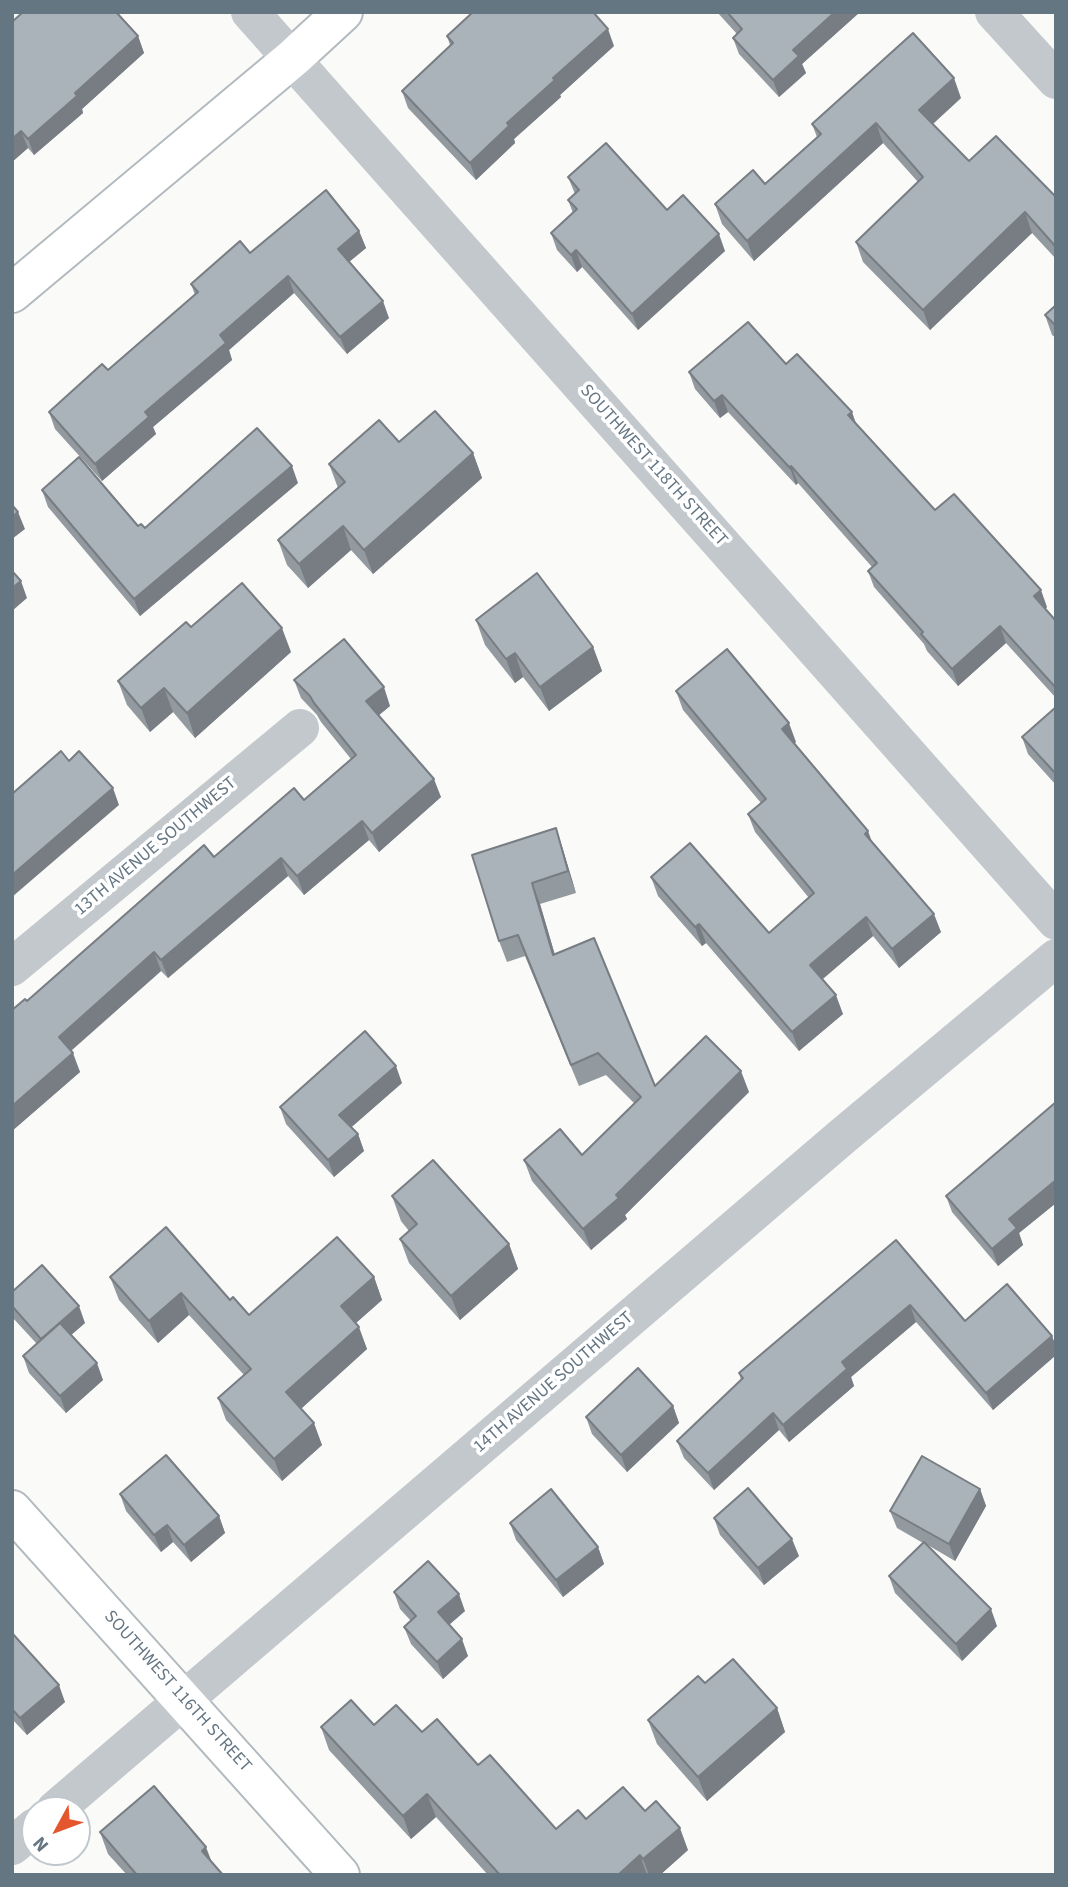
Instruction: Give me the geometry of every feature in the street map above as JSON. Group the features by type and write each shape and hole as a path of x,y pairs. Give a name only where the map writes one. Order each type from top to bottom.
{"street":[{"name":"SOUTHWEST 118TH STREET","path":"250,12 1056,921"},
{"path":"994,12 1056,80"},
{"path":"12,293 343,13"},
{"name":"13TH AVENUE SOUTHWEST","path":"12,967 300,728"},
{"name":"14TH AVENUE SOUTHWEST","path":"70,1796 823,1153 1056,958"},
{"name":"SOUTHWEST 116TH STREET","path":"12,1510 340,1875"}],"building":[{"path":"23,12 116,12 138,36 75,93 77,96 28,139 21,131 12,139 12,22"},
{"path":"473,12 593,12 608,29 553,78 555,80 507,123 509,126 470,163 402,91 453,43 447,36"},
{"path":"727,12 835,12 793,50 799,56 773,80 733,38 742,29"},
{"path":"913,33 954,78 919,110 969,161 996,136 1056,197 1056,247 1025,212 923,310 856,242 923,177 876,123 747,241 715,204 753,170 765,184 821,134 812,124"},
{"path":"606,143 667,210 683,195 719,234 632,314 576,250 571,255 551,233 577,209 568,200 579,190 568,177"},
{"path":"326,190 359,231 338,249 383,301 340,337 288,276 220,335 226,343 145,412 149,417 95,464 49,412 102,364 108,370 198,292 191,284 240,241 250,253"},
{"path":"1056,305 1056,326 1045,315"},
{"path":"748,322 786,364 797,354 852,412 848,415 935,510 954,494 1041,590 1034,596 1056,621 1056,688 1000,626 952,669 868,571 877,563 791,466 790,468 722,395 714,401 689,372"},
{"path":"435,411 473,453 364,550 343,526 299,564 278,540 345,482 329,464 379,420 399,442"},
{"path":"257,428 292,466 134,599 42,490 79,457 138,526 141,524 145,528"},
{"path":"12,505 18,512 12,517"},
{"path":"12,571 21,581 12,588"},
{"path":"537,573 593,647 540,687 515,653 506,659 476,620"},
{"path":"242,583 282,628 187,713 164,688 141,708 118,681 186,622 191,627"},
{"path":"344,639 384,687 366,701 434,779 372,833 362,821 297,876 281,858 161,960 154,952 59,1037 73,1053 12,1106 12,1010 25,999 27,1001 204,845 214,857 294,788 304,800 356,755 310,696 294,680"},
{"path":"727,649 789,723 782,729 868,831 865,834 934,914 892,949 866,917 810,965 836,995 792,1032 699,924 695,927 651,877 690,843 769,933 814,893 748,814 766,799 676,691"},
{"path":"1056,707 1056,774 1022,737"},
{"path":"61,751 69,761 79,751 113,788 12,875 12,794"},
{"path":"556,828 568,871 532,883 553,955 594,938 655,1086 706,1036 741,1071 616,1195 619,1198 583,1229 524,1160 560,1129 582,1155 641,1097 598,1053 571,1065 518,935 499,941 472,855"},
{"path":"365,1031 396,1066 339,1115 358,1134 328,1160 280,1107"},
{"path":"1056,1102 1056,1180 1009,1219 1017,1228 992,1249 946,1196"},
{"path":"433,1160 509,1244 451,1296 400,1239 417,1224 392,1196"},
{"path":"166,1227 230,1300 233,1297 249,1315 337,1237 374,1277 341,1306 359,1327 286,1392 314,1423 274,1459 218,1398 251,1369 181,1293 149,1321 110,1277"},
{"path":"896,1240 965,1321 1007,1284 1052,1336 986,1393 910,1305 842,1362 847,1369 783,1425 773,1413 708,1473 677,1441 743,1378 739,1373"},
{"path":"42,1265 79,1306 41,1339 12,1306 12,1292"},
{"path":"60,1323 97,1363 60,1396 23,1356"},
{"path":"638,1368 673,1406 621,1455 586,1417"},
{"path":"166,1455 219,1516 184,1545 167,1525 154,1535 120,1494"},
{"path":"922,1456 980,1489 949,1544 890,1511"},
{"path":"748,1488 792,1539 758,1568 714,1518"},
{"path":"551,1489 598,1547 556,1580 510,1523"},
{"path":"924,1542 991,1609 956,1644 889,1576"},
{"path":"428,1561 459,1594 438,1612 462,1639 437,1662 404,1627 416,1616 394,1592"},
{"path":"12,1633 59,1685 20,1718 12,1709"},
{"path":"733,1659 777,1708 698,1777 648,1720 698,1676 705,1683"},
{"path":"351,1700 374,1725 396,1705 422,1732 437,1719 478,1765 490,1755 556,1829 578,1810 586,1819 623,1787 645,1811 656,1801 680,1828 643,1859 640,1855 618,1875 500,1875 427,1794 403,1816 321,1727"},
{"path":"154,1786 206,1847 202,1851 223,1875 137,1875 100,1832"}]}
